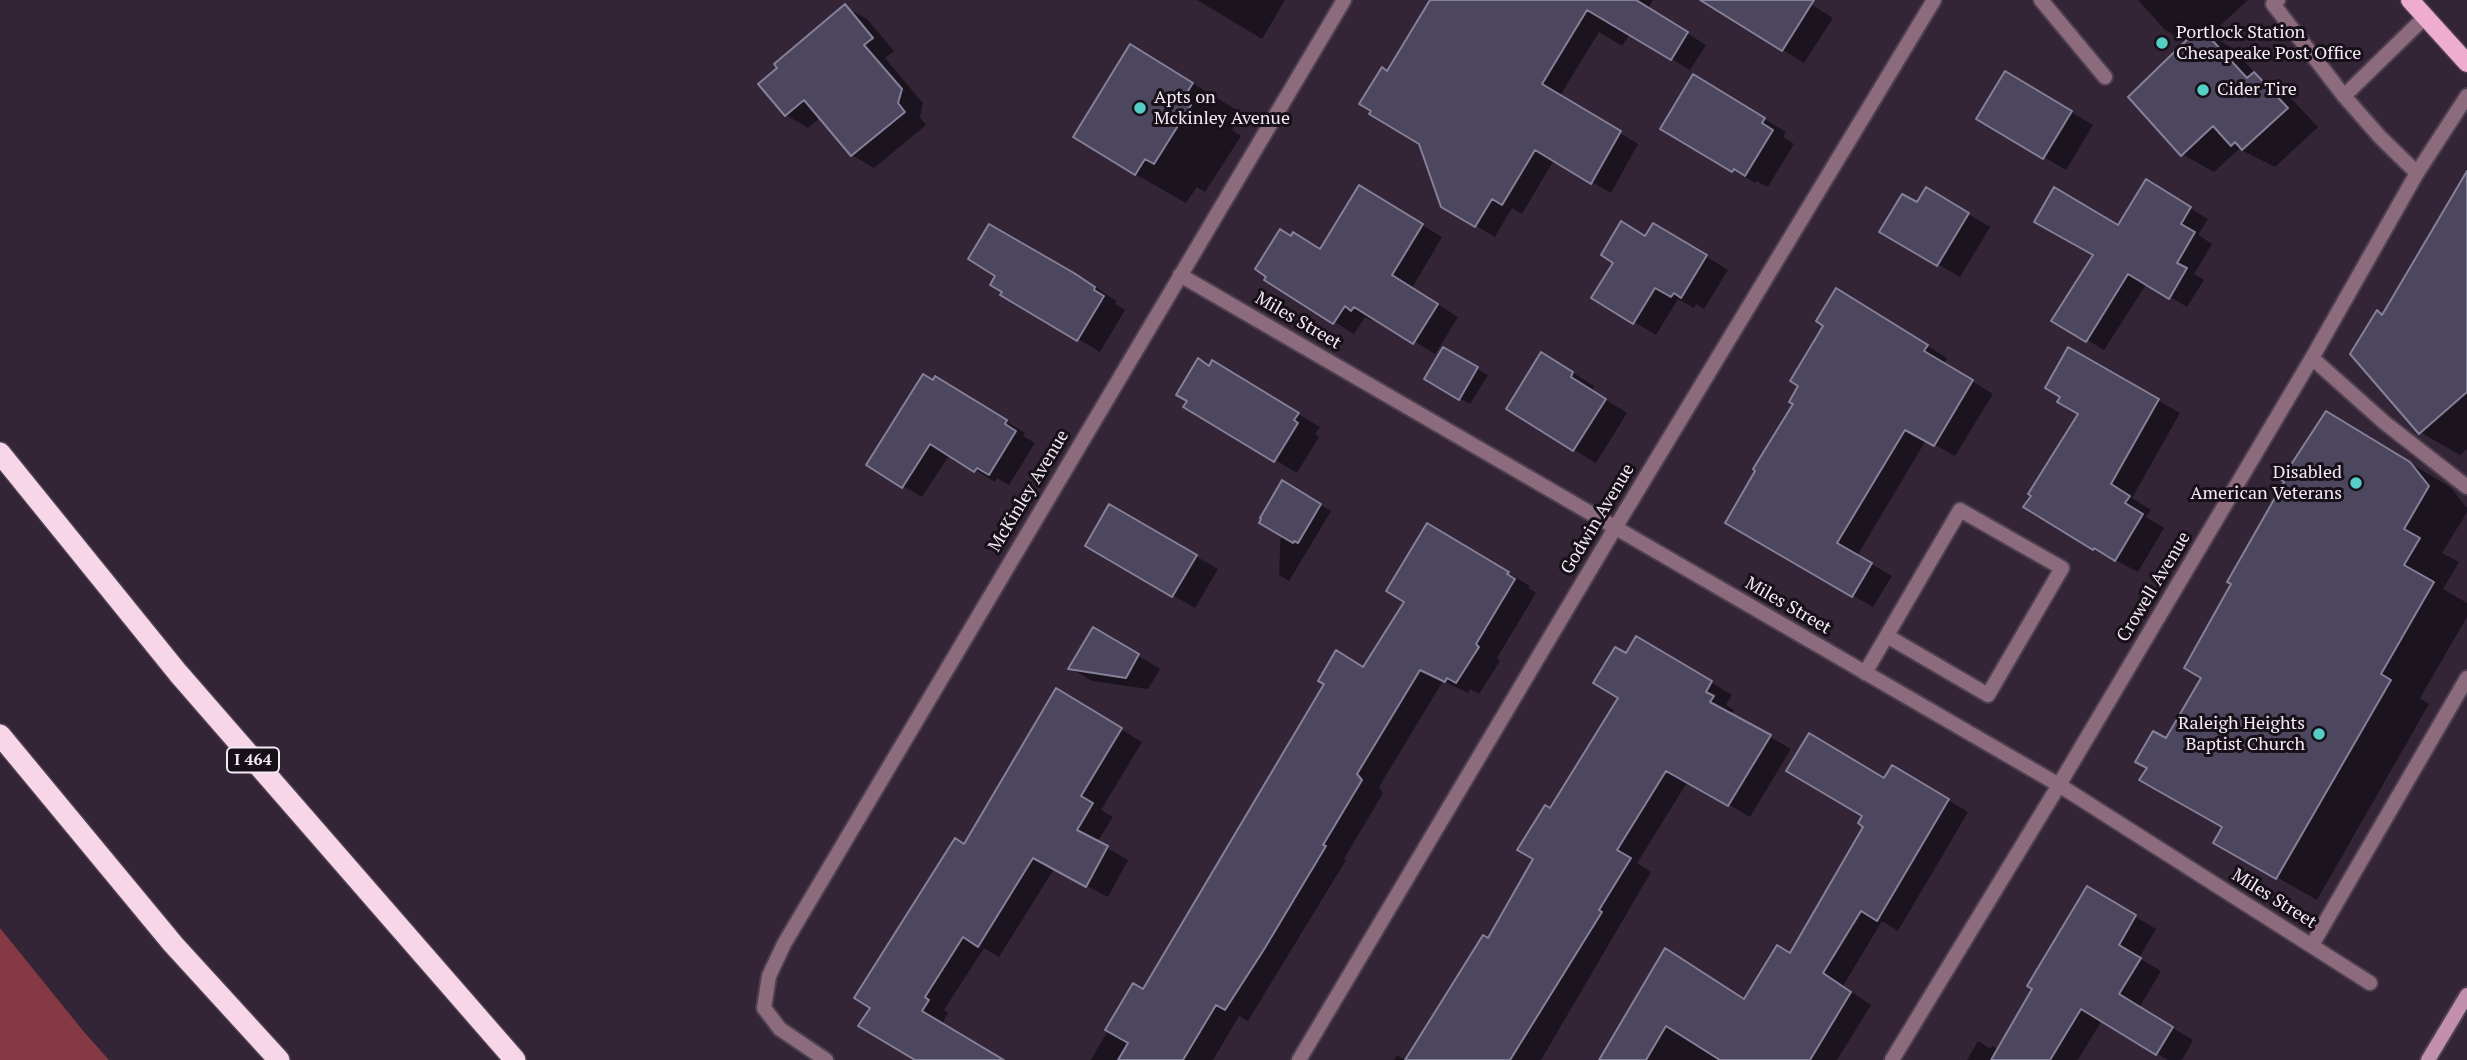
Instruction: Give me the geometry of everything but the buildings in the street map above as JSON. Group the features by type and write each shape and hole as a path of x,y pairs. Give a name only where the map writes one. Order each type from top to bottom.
{"highway":[{"name":"I 464","path":"0,453 178,673 515,1060"},
{"path":"0,735 173,944 279,1060"},
{"path":"485,1026 528,1060"}],"main road":[{"path":"2410,0 2467,63"},
{"path":"2428,1060 2467,995"}],"street":[{"name":"McKinley Avenue","path":"826,1060 780,1029 764,1008 769,976 784,944 1344,0"},
{"name":"Godwin Avenue","path":"1300,1060 1615,528 1934,0"},
{"path":"2041,0 2105,77"},
{"path":"2278,0 2273,4 2344,96 2417,173"},
{"path":"2344,96 2426,16"},
{"name":"Crowell Avenue","path":"1892,1060 2059,785 2312,358 2417,173 2467,96"},
{"name":"Miles Street","path":"1180,275 2059,785 2370,983"},
{"path":"2312,358 2385,422 2467,488"},
{"path":"1865,673 1959,509 2062,568 1989,695 1887,636"},
{"path":"2312,946 2467,678"}],"shaded area":[{"path":"0,928 84,1032 109,1060 0,1060"}],"place":[{"name":"Portlock Station Chesapeake Post Office","path":"2162,43"},
{"name":"Cider Tire","path":"2203,90"},
{"name":"Apts on Mckinley Avenue","path":"1140,108"},
{"name":"Disabled American Veterans","path":"2356,483"},
{"name":"Raleigh Heights Baptist Church","path":"2319,734"}]}
